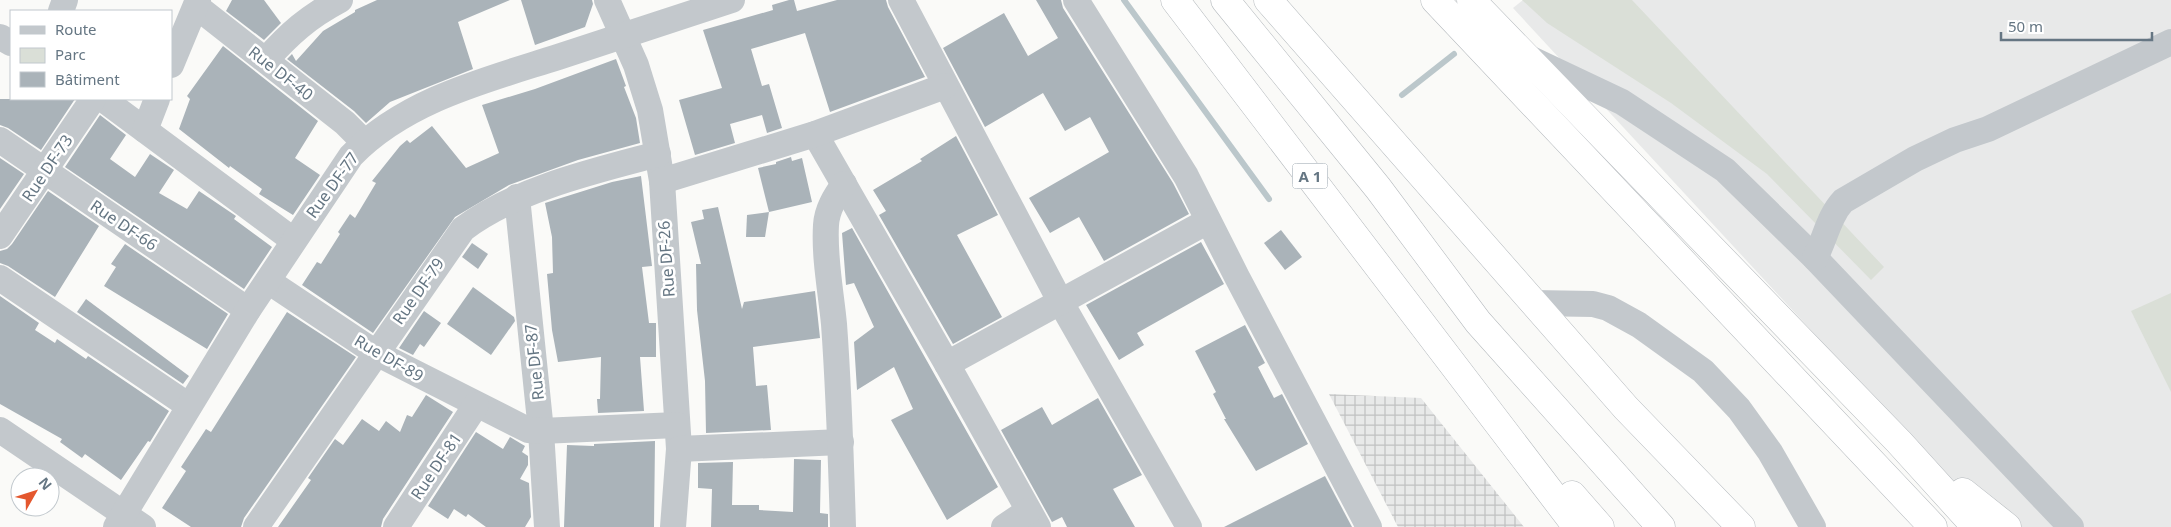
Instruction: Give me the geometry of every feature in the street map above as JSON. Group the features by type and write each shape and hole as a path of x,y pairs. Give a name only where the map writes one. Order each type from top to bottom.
{"highway":[{"name":"A 1","path":"1175,0 1444,352 1600,527"},
{"name":"A 1","path":"1225,0 1378,188 1478,322 1661,527"},
{"path":"1268,0 1626,408 1741,527"},
{"path":"1435,0 1933,527"},
{"path":"1471,0 1899,442 1976,527"},
{"path":"1444,352 1577,527"},
{"path":"1899,442 2006,527"},
{"path":"1874,464 1920,527"}],"street":[{"path":"266,60 292,32 316,13 340,0"},
{"name":"Rue DF-26","path":"607,0 636,64 650,110 662,181 678,437 673,527"},
{"name":"Rue DF-77","path":"127,523 189,406 248,310 293,240 351,156 364,142 391,124 454,90 732,0"},
{"path":"901,0 1060,301 1189,527"},
{"path":"1076,0 1186,176 1369,527"},
{"path":"172,63 197,3"},
{"name":"Rue DF-40","path":"197,3 344,123 364,142"},
{"path":"1815,258 1825,240 1835,210 1843,201 1915,159 1956,140 1988,129 2171,42"},
{"path":"1524,55 1622,102 1725,170 1815,258 2071,527"},
{"path":"662,181 815,134 945,86"},
{"name":"Rue DF-73","path":"0,236 92,100"},
{"path":"104,100 293,240"},
{"path":"145,130 158,100"},
{"path":"815,134 948,364 1033,519 1004,527"},
{"name":"Rue DF-66","path":"0,140 248,310"},
{"name":"Rue DF-79","path":"256,527 463,229 478,218 517,197 605,168 658,154"},
{"path":"843,527 841,442 826,232 829,209 844,184"},
{"name":"Rue DF-87","path":"517,197 528,429 544,524"},
{"path":"948,364 1208,220"},
{"path":"0,278 189,406"},
{"name":"Rue DF-89","path":"268,281 376,353 476,405 528,429"},
{"path":"1533,303 1593,304 1608,308 1639,325 1703,371 1739,409 1770,452 1813,527"},
{"name":"Rue DF-81","path":"396,527 476,405"},
{"path":"528,429 678,437 841,442"},
{"path":"0,430 127,523"}],"shaded area":[{"path":"1523,0 2171,0 2171,527 1993,527 1513,8"},
{"path":"1329,394 1421,398 1524,527 1398,527"}],"green space":[{"path":"1522,0 1632,0 1884,267 1871,280 1767,174 1671,103 1547,23"},
{"path":"2171,293 2171,392 2131,311"}],"building":[{"path":"232,0 264,0 281,23 264,40 226,11"},
{"path":"377,0 510,0 458,22 473,69 390,102 366,123 354,111 287,59 292,54 296,61 323,31 355,12 355,10"},
{"path":"521,0 592,0 593,4 585,27 535,45"},
{"path":"794,0 797,11 837,0 886,0 925,77 830,112 805,33 751,49 762,86 769,84 782,128 767,133 762,115 730,124 735,143 695,155 679,100 722,88 703,30 773,10 772,5"},
{"path":"1036,0 1061,0 1063,8 1173,183 1189,214 1104,261 1079,217 1050,233 1029,198 1109,152 1090,117 1065,131 1043,93 985,127 943,48 1004,13 1028,56 1058,38"},
{"path":"223,46 318,121 295,158 320,175 293,215 259,194 262,189 230,166 229,168 179,129 190,99 187,96"},
{"path":"616,59 636,118 640,143 578,160 509,185 455,217 373,333 302,285 317,262 321,264 350,214 355,218 376,183 372,181 407,140 410,143 432,126 466,168 499,153 482,105 535,89"},
{"path":"0,99 74,100 41,150 8,128 0,125"},
{"path":"100,115 126,135 110,159 135,177 150,154 174,170 159,193 187,209 199,191 236,216 234,219 272,247 244,289 65,167"},
{"path":"956,136 998,215 957,235 1002,317 953,344 879,215 886,211 873,190 922,161 920,159"},
{"path":"791,157 792,161 802,158 812,202 769,212 758,168 776,164 776,162"},
{"path":"0,158 24,174 0,209"},
{"path":"641,176 652,266 642,267 649,323 656,323 656,357 640,357 644,411 598,413 597,399 600,399 601,357 558,362 552,330 547,274 553,273 552,237 545,203 612,182"},
{"path":"48,191 99,226 55,297 8,266 0,263 0,251 7,249 12,244"},
{"path":"718,207 742,309 744,302 815,291 820,338 753,347 756,386 767,385 771,430 706,433 705,381 697,310 696,264 701,264 691,222 704,219 702,210"},
{"path":"769,212 765,237 746,237 747,215"},
{"path":"852,228 998,487 947,520 891,420 913,409 894,367 857,390 854,342 874,327 854,283 846,285 842,233"},
{"path":"1281,230 1302,257 1285,270 1264,243"},
{"path":"1201,242 1224,284 1137,333 1144,345 1119,360 1086,305"},
{"path":"472,243 488,254 478,269 462,257"},
{"path":"125,244 228,314 207,349 104,286 116,267 111,264"},
{"path":"473,287 514,317 515,321 491,355 447,324"},
{"path":"0,296 39,323 35,330 55,343 57,339 86,359 88,356 169,411 150,442 148,441 121,480 85,454 82,458 60,442 62,439 0,404"},
{"path":"86,299 189,376 183,384 77,312"},
{"path":"424,311 441,323 424,347 420,344 413,355 399,348"},
{"path":"287,312 356,357 244,518 241,527 191,527 162,508 186,471 181,467 206,429 211,432"},
{"path":"1245,325 1265,363 1258,367 1274,398 1282,394 1308,444 1256,471 1224,419 1226,419 1213,394 1216,392 1195,351"},
{"path":"426,395 453,412 383,519 381,527 278,527 311,480 308,478 335,439 343,445 362,419 379,431 386,421 400,432 407,415 412,417"},
{"path":"1098,398 1142,475 1113,489 1135,527 1067,527 1062,517 1052,522 1001,430 1042,407 1052,425"},
{"path":"476,432 503,449 510,437 525,446 522,452 528,456 528,465 520,479 529,483 531,517 525,527 486,527 468,514 466,517 454,509 448,519 428,506"},
{"path":"655,441 654,527 564,527 567,445 594,446 594,444"},
{"path":"794,459 821,460 820,513 828,514 828,527 711,527 712,489 698,488 698,463 733,462 732,505 759,505 759,510 793,512"},
{"path":"1325,476 1352,527 1224,527"}],"waterway":[{"path":"1124,0 1269,199"},
{"path":"1402,95 1454,54"}]}
